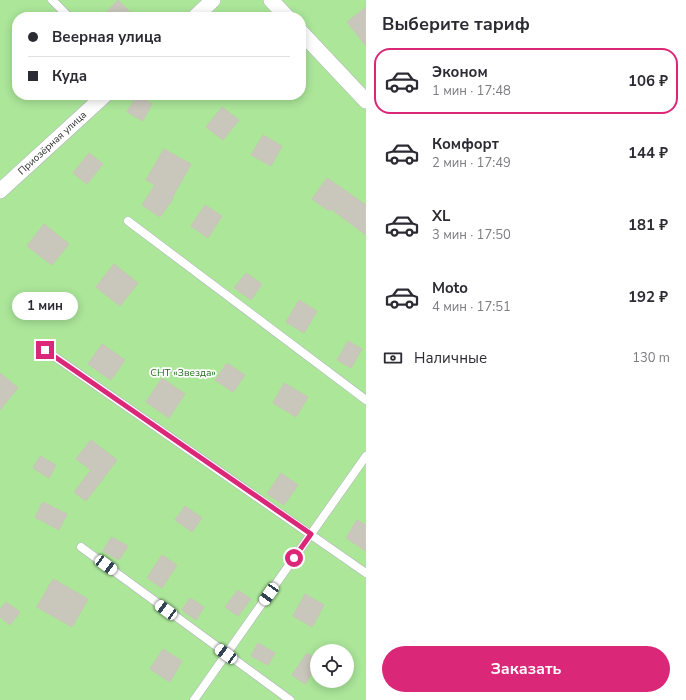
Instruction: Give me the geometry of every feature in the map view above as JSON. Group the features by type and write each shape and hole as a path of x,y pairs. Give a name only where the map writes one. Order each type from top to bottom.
{"street":[{"path":"201,12 214,0"},
{"path":"271,0 282,12"},
{"path":"306,37 366,101"},
{"name":"Приозёрная улица","path":"2,187 99,100"}],"lane":[{"path":"52,0 64,12"},
{"path":"128,221 366,400"},
{"path":"45,350 366,573"},
{"path":"194,700 366,456"},
{"path":"81,547 290,700"}],"green space":[{"name":"СНТ «Звезда»","path":"0,0 366,0 366,700 0,700"}],"building":[{"path":"118,0 130,12 107,12"},
{"path":"366,7 366,46 347,22"},
{"path":"134,100 145,100 152,104 143,121 127,112"},
{"path":"222,107 239,120 223,140 206,127"},
{"path":"263,135 282,146 271,166 251,155"},
{"path":"164,149 191,164 172,198 173,199 160,217 142,205 155,185 146,180"},
{"path":"89,153 103,164 87,184 73,173"},
{"path":"327,178 366,205 366,235 331,209 329,211 312,199"},
{"path":"205,205 222,216 208,238 191,226"},
{"path":"44,224 69,244 52,265 27,246"},
{"path":"114,264 138,283 120,306 96,287"},
{"path":"246,273 262,284 251,300 234,288"},
{"path":"299,300 317,311 304,333 286,322"},
{"path":"348,341 362,349 351,368 337,360"},
{"path":"102,344 125,360 111,380 88,364"},
{"path":"227,363 245,375 233,392 215,380"},
{"path":"0,373 18,388 0,410"},
{"path":"162,378 185,394 169,418 146,402"},
{"path":"284,383 308,397 296,417 273,403"},
{"path":"91,440 117,460 86,501 74,492 91,470 76,459"},
{"path":"40,456 56,465 49,478 33,468"},
{"path":"281,473 298,485 284,505 267,494"},
{"path":"43,502 67,514 59,530 35,517"},
{"path":"185,506 202,518 192,532 175,520"},
{"path":"357,520 366,525 366,551 346,538"},
{"path":"111,537 128,546 119,560 103,551"},
{"path":"162,555 177,565 162,588 147,578"},
{"path":"53,579 88,599 72,627 37,607"},
{"path":"238,590 251,599 238,616 225,607"},
{"path":"305,594 324,605 312,627 293,616"},
{"path":"190,598 204,607 196,620 182,610"},
{"path":"6,602 20,612 10,625 0,617 0,609"},
{"path":"258,643 275,653 268,665 251,656"},
{"path":"163,649 182,661 170,682 150,669"},
{"path":"307,653 310,655 310,676 305,684 292,675"}],"route":[{"path":"45,350 311,534 294,558"}]}
